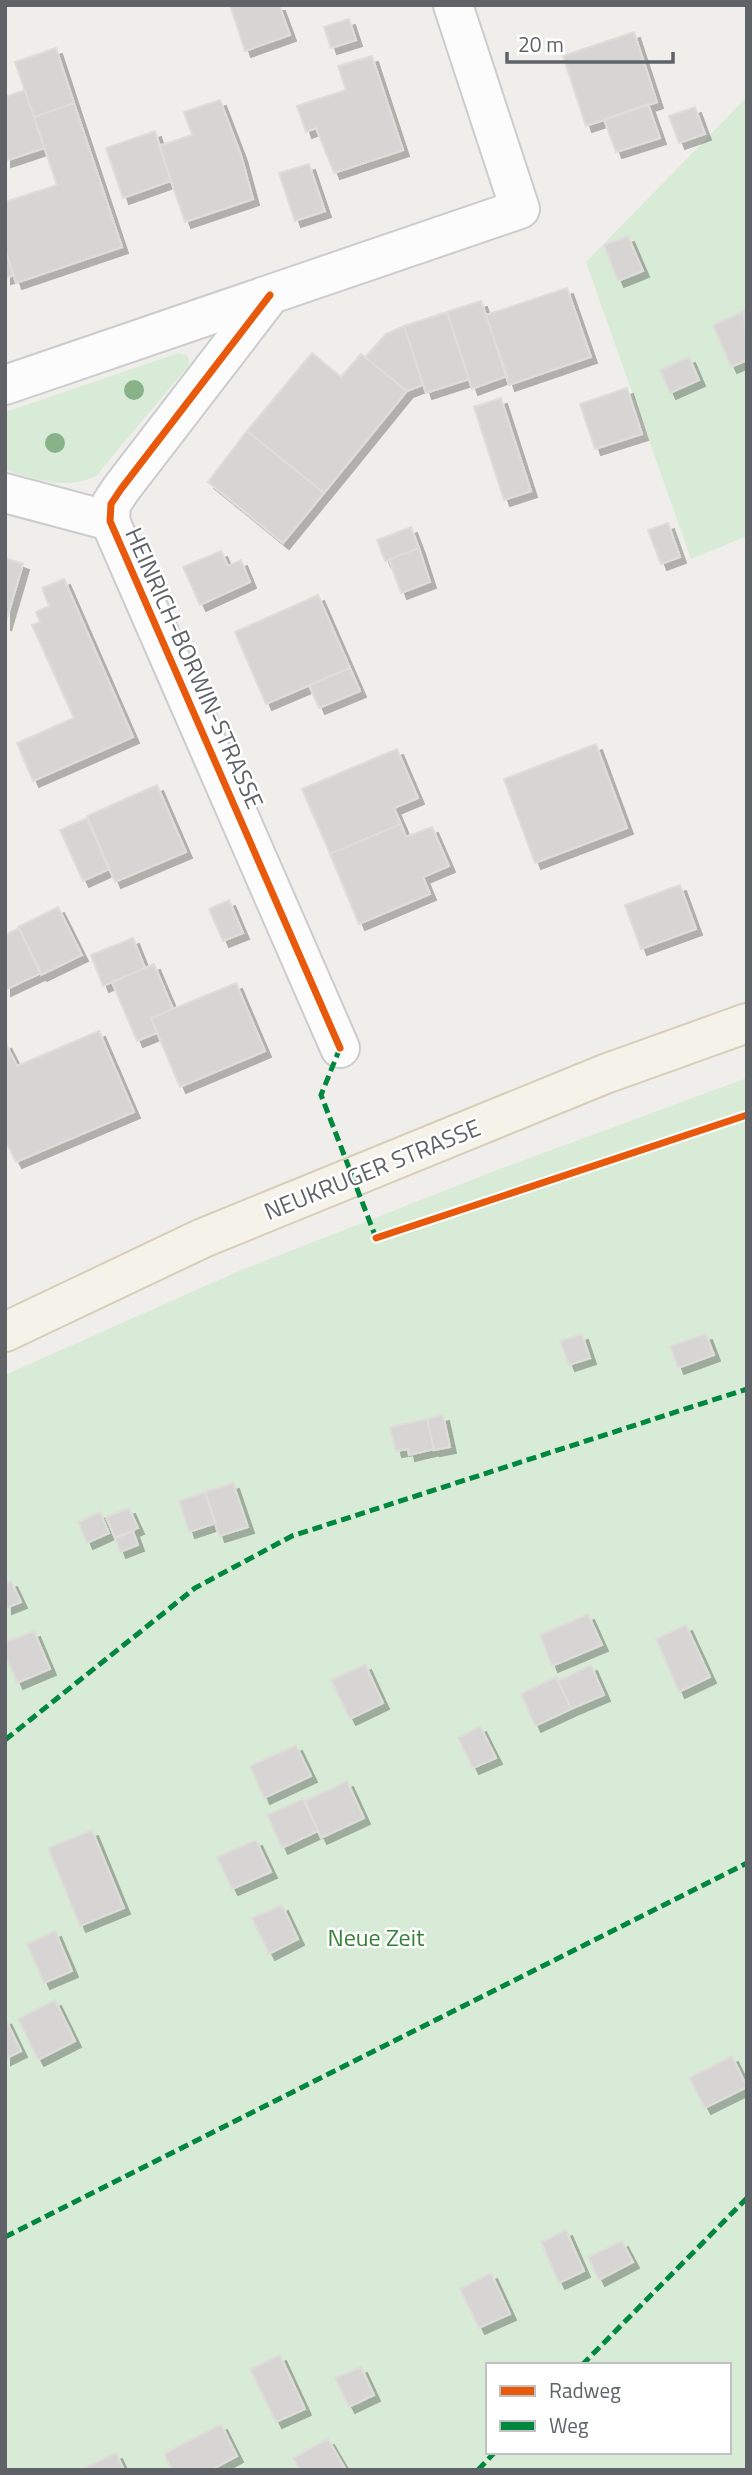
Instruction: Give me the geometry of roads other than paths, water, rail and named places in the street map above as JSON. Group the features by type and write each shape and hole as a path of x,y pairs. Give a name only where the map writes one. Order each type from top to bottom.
{"main road":[{"name":"NEUKRUGER STRASSE","path":"5,1332 203,1238 605,1074 747,1023"}],"street":[{"path":"5,384 520,209 453,5"},
{"name":"HEINRICH-BORWIN-STRASSE","path":"270,295 121,489 111,504 110,522 340,1048"},
{"name":"HEINRICH-BORWIN-STRASSE","path":"5,493 110,522"}],"park label":[{"name":"Neue Zeit","path":"376,1937"}]}
